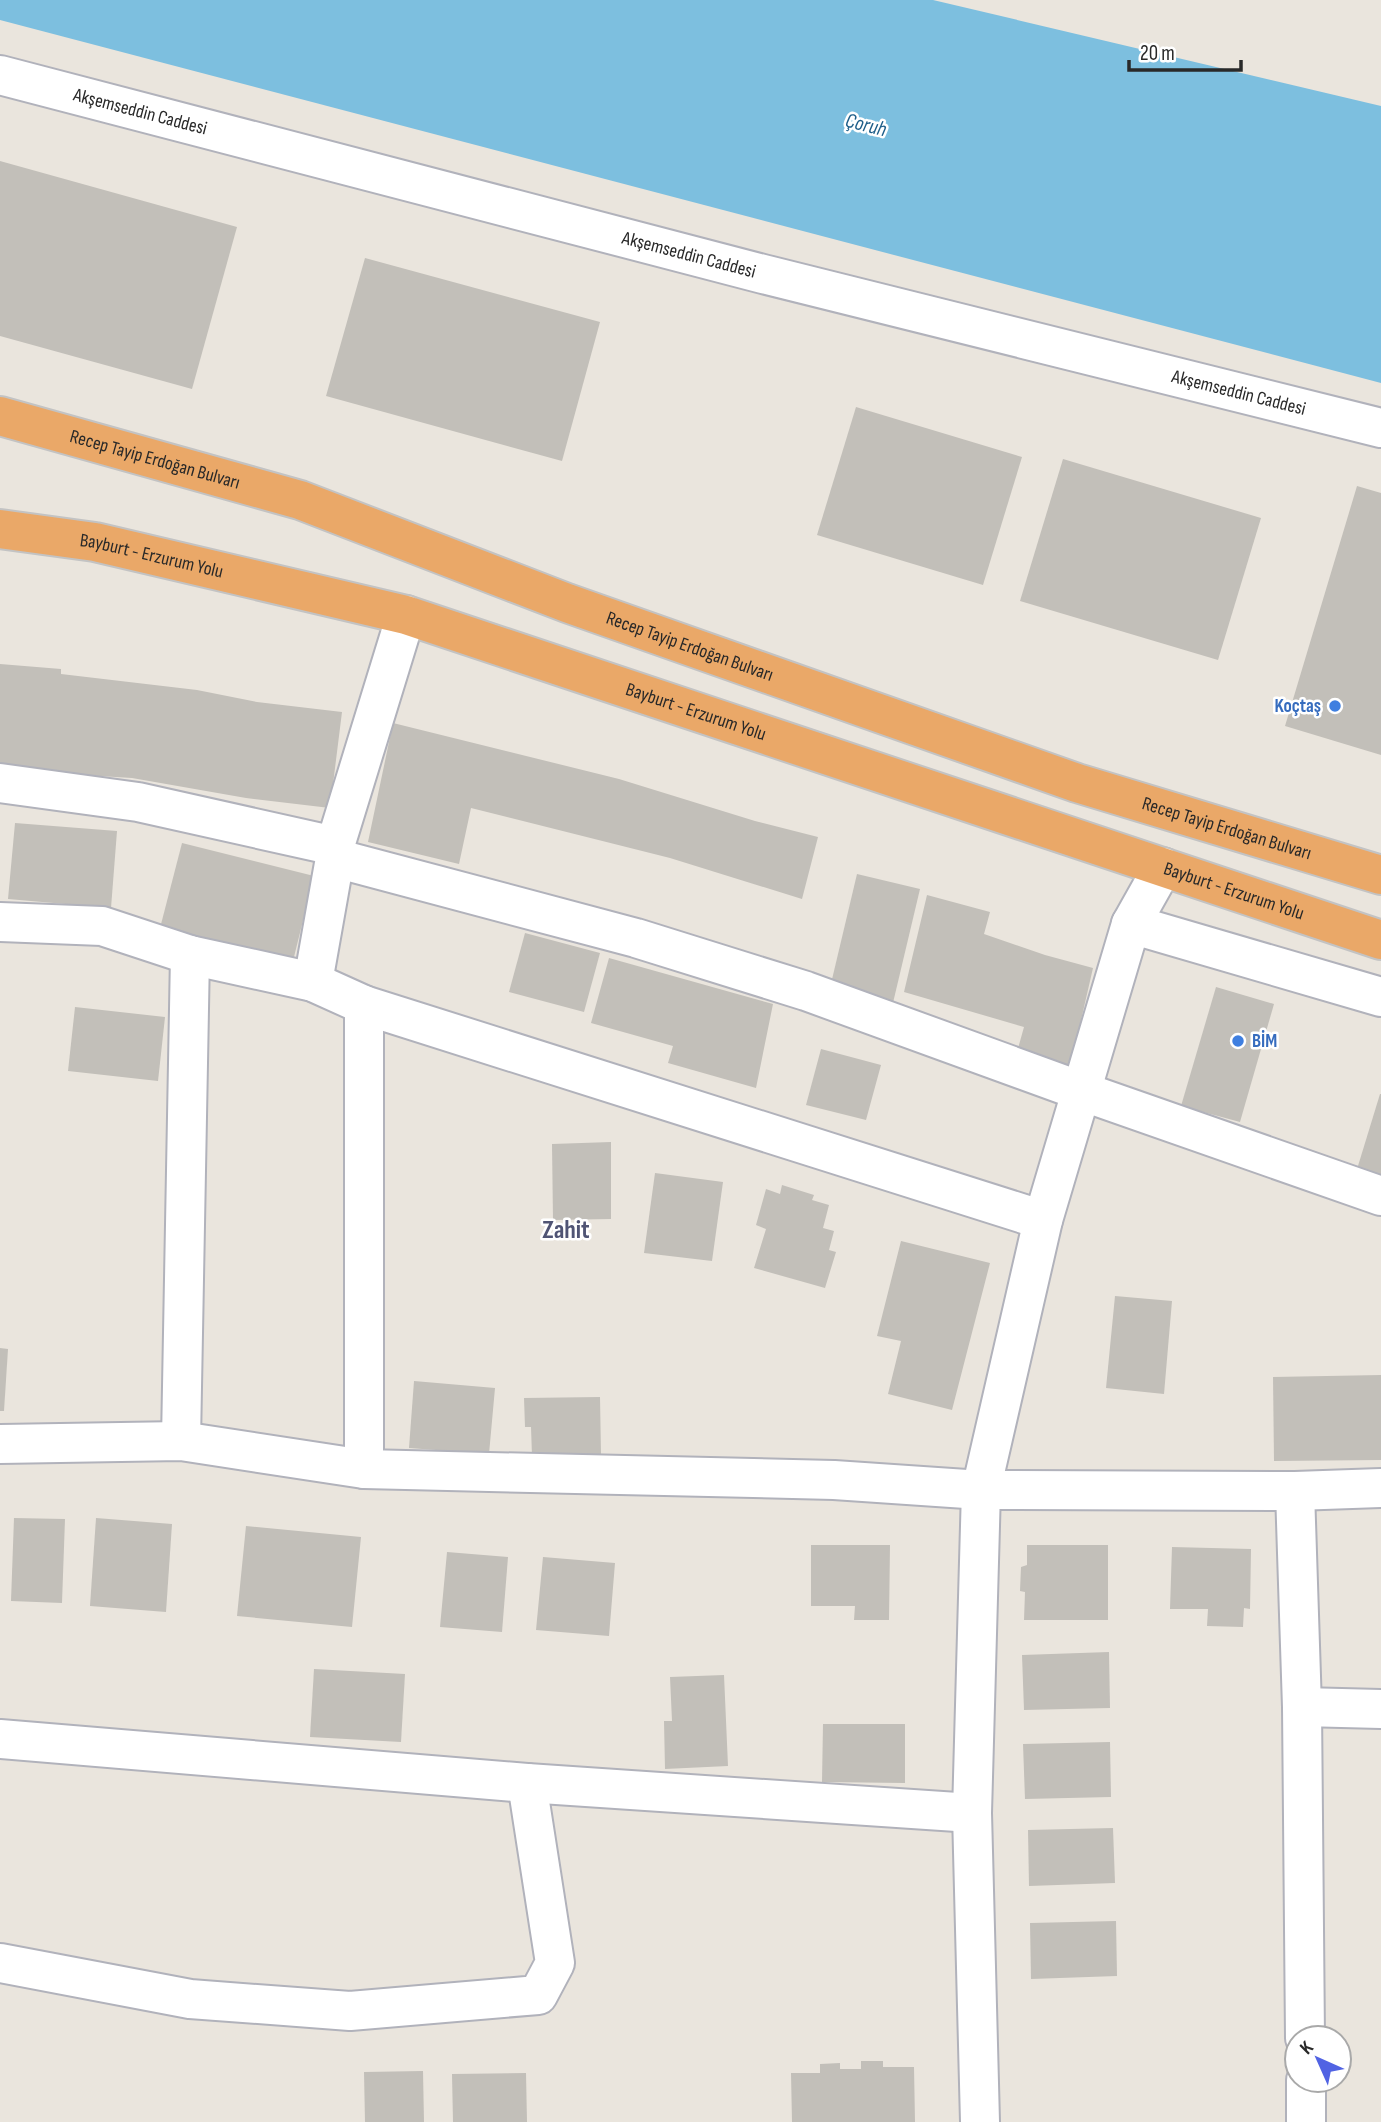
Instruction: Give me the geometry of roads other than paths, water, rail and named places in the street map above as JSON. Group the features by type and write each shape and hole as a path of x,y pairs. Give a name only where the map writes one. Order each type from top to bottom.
{"highway":[{"name":"Recep Tayip Erdoğan Bulvarı","path":"0,416 300,500 567,603 1064,778 1381,875"},
{"name":"Bayburt - Erzurum Yolu","path":"0,529 95,542 407,615 1381,940"}],"street":[{"name":"Akşemseddin Caddesi","path":"0,75 762,274 1381,428"},
{"path":"313,982 335,852 407,615"},
{"path":"0,783 138,803 335,852 636,938 806,991 1381,1196"},
{"path":"980,2122 972,1813 981,1490 1043,1220 1131,924 1163,867"},
{"path":"0,922 102,926 190,955 313,982 364,1005 1043,1220"},
{"path":"1131,924 1381,998"},
{"path":"181,1441 190,955"},
{"path":"364,1005 364,1469"},
{"path":"0,1444 181,1441 364,1469 834,1480 981,1490 1295,1491 1381,1488"},
{"path":"1295,1491 1302,1707 1305,2024"},
{"path":"1302,1707 1381,1709"},
{"path":"0,1739 527,1783 972,1813"},
{"path":"0,1964 190,1999 349,2011 538,1995 555,1963 527,1783"},
{"path":"1306,2094 1306,2122"}],"water":[{"name":"Çoruh","path":"0,0 933,0 1381,106 1381,383 0,20"}],"place":[{"name":"Koçtaş","path":"1335,706"},
{"name":"BİM","path":"1238,1041"}],"district":[{"name":"Zahit","path":"566,1230"}]}
